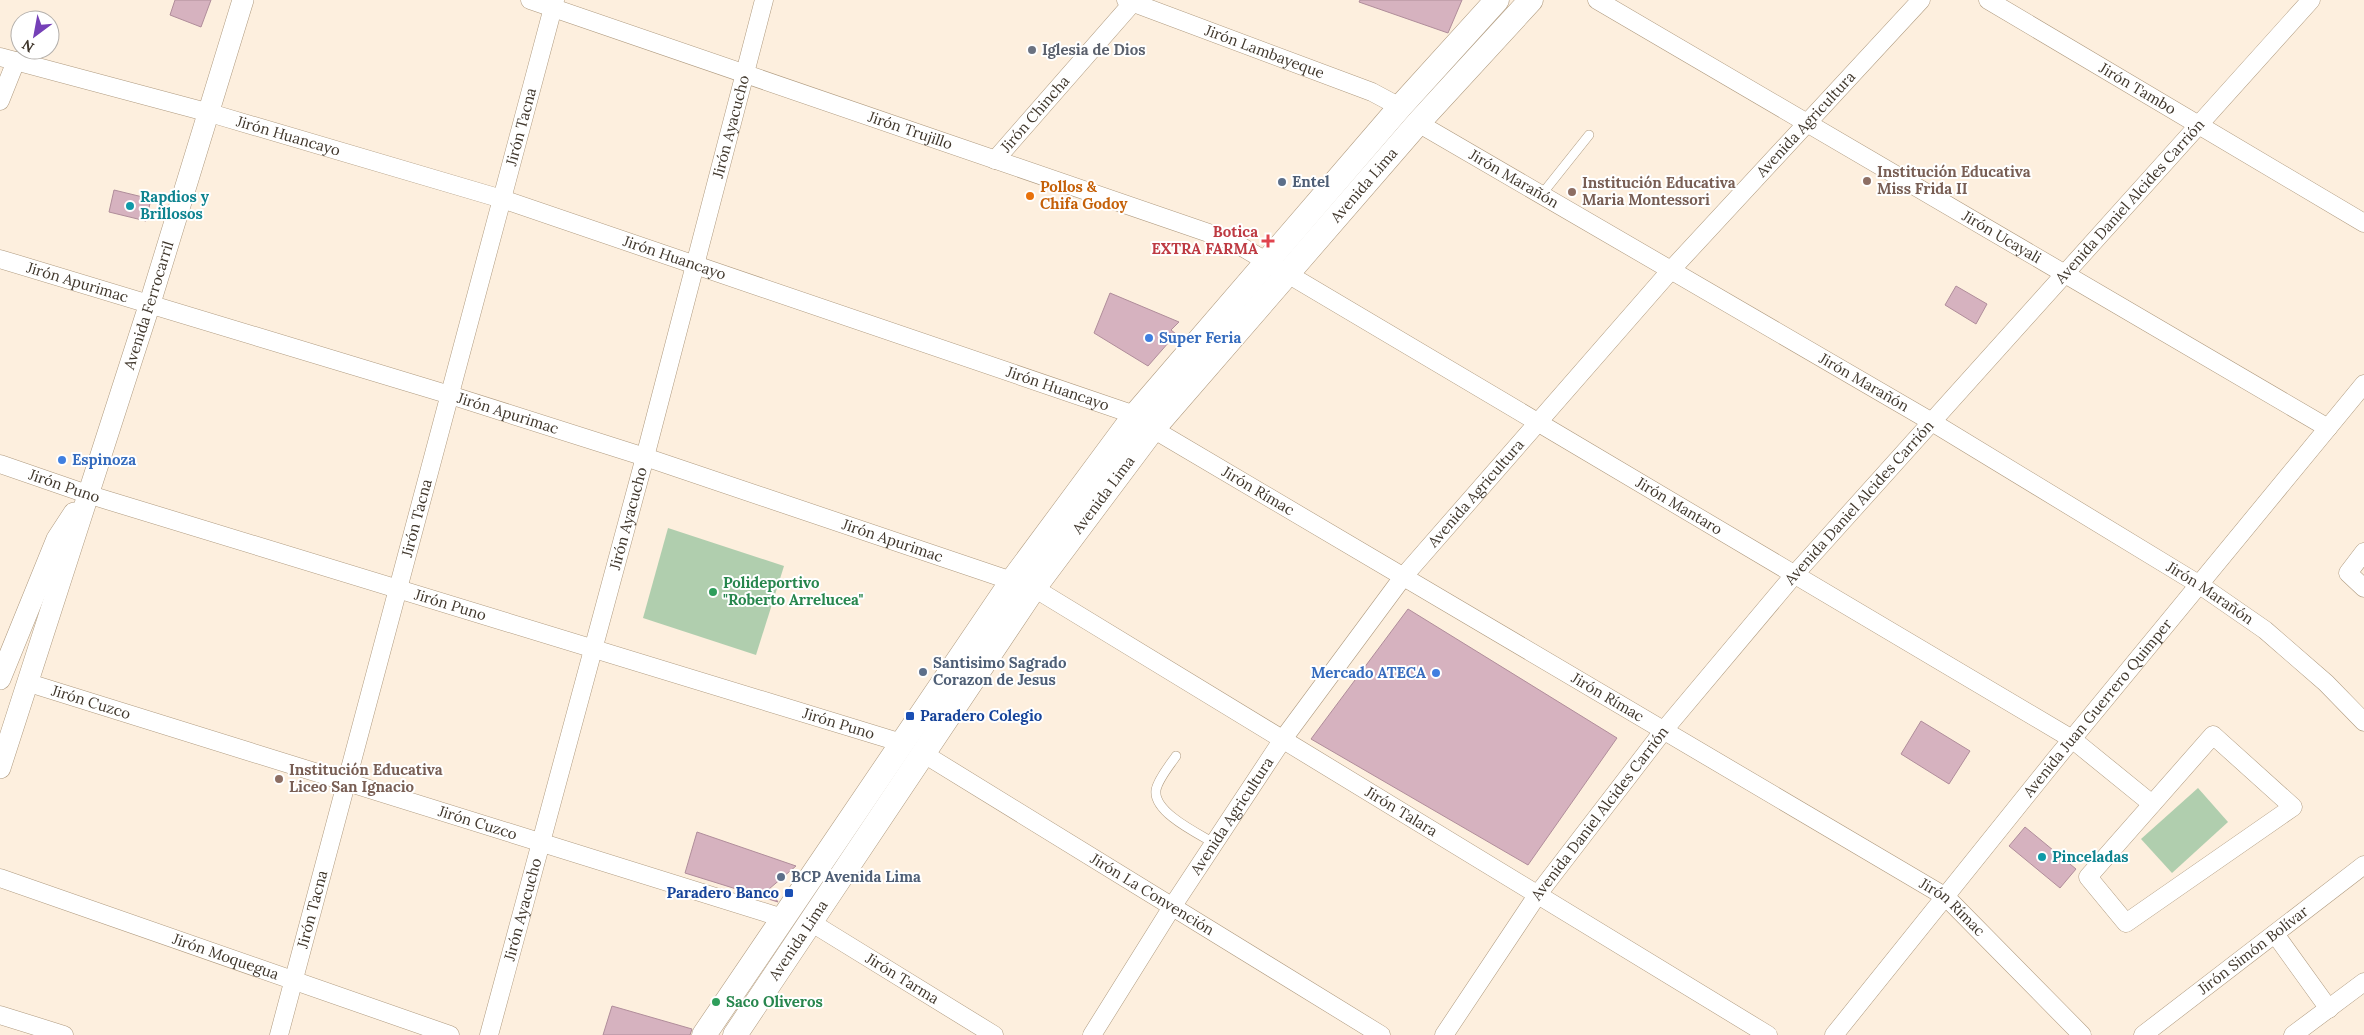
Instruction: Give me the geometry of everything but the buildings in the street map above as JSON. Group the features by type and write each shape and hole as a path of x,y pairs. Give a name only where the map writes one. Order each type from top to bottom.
{"main road":[{"name":"Avenida Lima","path":"704,1035 902,743 1267,260 1400,107 1497,0"},
{"name":"Avenida Lima","path":"1144,422 1288,273 1418,123 1531,0"},
{"name":"Avenida Lima","path":"735,1035 924,754 1023,585"}],"street":[{"name":"Avenida Ferrocarril","path":"0,768 150,303 210,113 243,0"},
{"name":"Jirón Trujillo","path":"530,0 554,4 746,74 1232,241 1288,273"},
{"name":"Jirón Ayacucho","path":"489,1035 645,457 764,0"},
{"name":"Jirón Ucayali","path":"1597,0 2328,428"},
{"name":"Avenida Agricultura","path":"1092,1035 1172,906 1283,739 1403,577 1670,270 1921,0"},
{"name":"Jirón Tambo","path":"1988,0 2364,223"},
{"name":"Avenida Daniel Alcides Carrión","path":"1444,1035 1538,894 1664,730 1795,574 2311,0"},
{"name":"Jirón Lambayeque","path":"1131,1 1372,92 1400,107"},
{"name":"Jirón Chincha","path":"995,160 1131,1"},
{"name":"Jirón Tacna","path":"279,1035 554,4"},
{"name":"Jirón Huancayo","path":"8,59 210,113 502,199 1144,422"},
{"path":"0,100 8,59"},
{"name":"Jirón Marañón","path":"1418,123 1932,422 2200,585 2265,630 2326,683 2364,722"},
{"name":"Jirón Apurimac","path":"0,259 450,395 645,457 1023,585"},
{"name":"Jirón Mantaro","path":"1288,273 2072,740 2152,804"},
{"name":"Avenida Juan Guerrero Quimper","path":"1834,1035 2072,740 2364,384"},
{"name":"Jirón Rímac","path":"1144,422 1946,897 2082,1035"},
{"name":"Jirón Puno","path":"0,464 87,494 902,743"},
{"name":"Avenida Ferrocarril","path":"0,679 57,539 87,494"},
{"path":"2364,552 2348,573 2364,588"},
{"name":"Jirón Talara","path":"1023,585 1283,739 1768,1035"},
{"name":"Jirón Cuzco","path":"28,683 783,918"},
{"path":"2213,734 2293,807 2126,923 2088,876 2152,804 2213,734"},
{"name":"Jirón La Convención","path":"924,754 1381,1035"},
{"name":"Jirón Simón Bolívar","path":"2142,1035 2364,865"},
{"name":"Jirón Moquegua","path":"0,878 450,1035"},
{"name":"Jirón Tarma","path":"812,923 994,1035"},
{"path":"2275,934 2329,1008"},
{"path":"2293,1035 2364,982"},
{"path":"0,1015 64,1035"}],"lane":[{"path":"1542,194 1589,135"},
{"path":"1176,756 1156,788 1156,799 1162,809 1214,843"}],"green space":[{"name":"Polideportivo \"Roberto Arrelucea\"","path":"668,528 784,566 756,655 643,618"},
{"path":"2198,788 2228,822 2172,873 2141,839"}],"place":[{"name":"Iglesia de Dios","path":"1032,50"},
{"name":"Institución Educativa Miss Frida II","path":"1867,181"},
{"name":"Entel","path":"1282,182"},
{"name":"Institución Educativa Maria Montessori","path":"1572,192"},
{"name":"Pollos & Chifa Godoy","path":"1030,196"},
{"name":"Rapdios y Brillosos","path":"130,206"},
{"name":"Botica EXTRA FARMA","path":"1268,241"},
{"name":"Super Feria","path":"1149,338"},
{"name":"Espinoza","path":"62,460"},
{"name":"Polideportivo \"Roberto Arrelucea\"","path":"713,592"},
{"name":"Santisimo Sagrado Corazon de Jesus","path":"923,672"},
{"name":"Mercado ATECA","path":"1436,673"},
{"name":"Paradero Colegio","path":"910,716"},
{"name":"Institución Educativa Liceo San Ignacio","path":"279,779"},
{"name":"Pinceladas","path":"2042,857"},
{"name":"BCP Avenida Lima","path":"781,877"},
{"name":"Paradero Banco","path":"789,893"},
{"name":"Saco Oliveros","path":"716,1002"}]}
